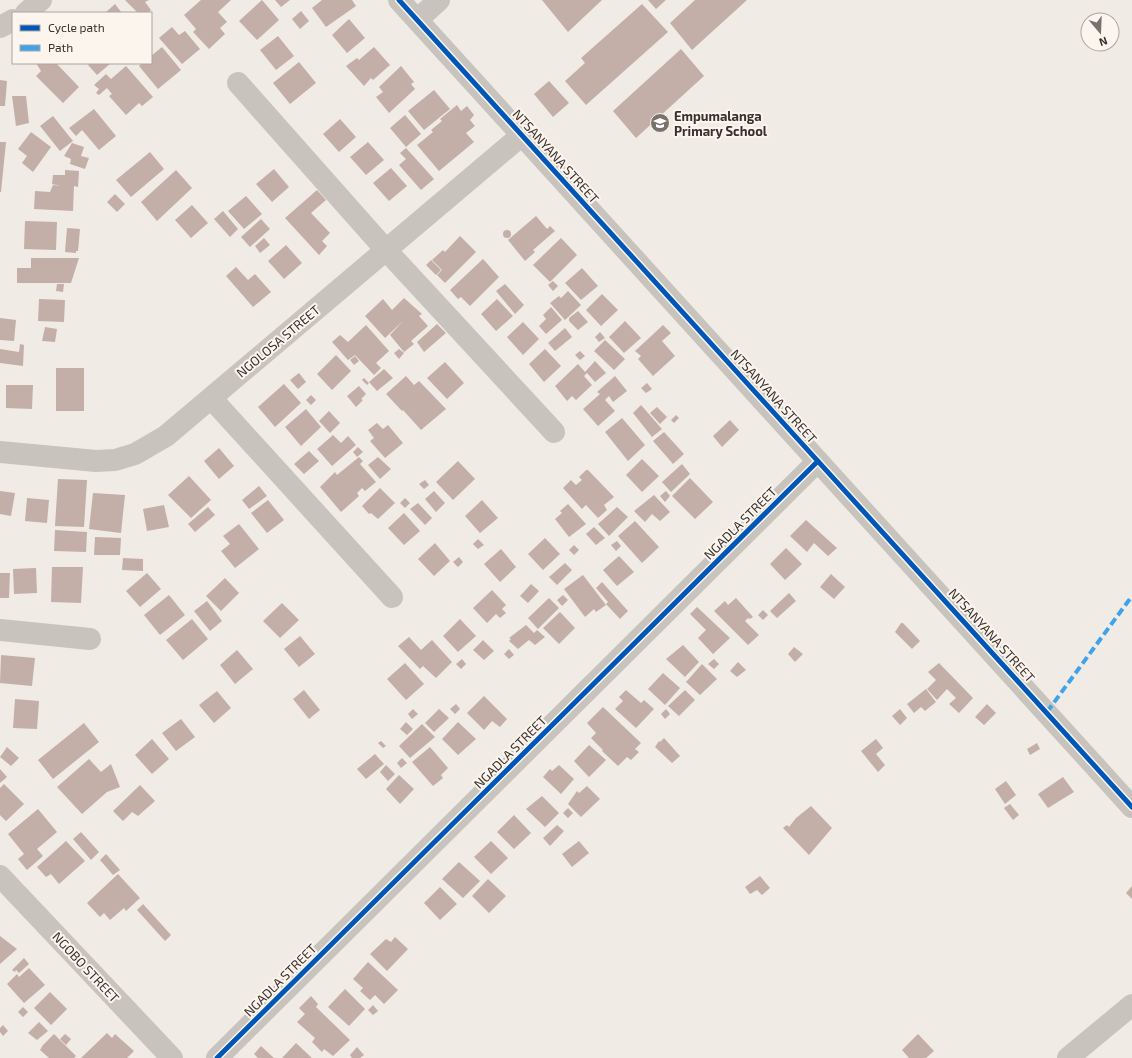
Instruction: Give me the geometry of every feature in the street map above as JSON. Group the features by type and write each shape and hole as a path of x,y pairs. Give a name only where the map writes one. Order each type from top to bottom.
{"street":[{"path":"27,12 41,0"},
{"name":"NTSANYANA STREET","path":"399,0 1132,807"},
{"path":"417,20 439,0"},
{"path":"0,27 12,21"},
{"path":"238,83 386,250 554,432"},
{"name":"NGOLOSA STREET","path":"0,452 96,461 115,460 147,448 166,436 522,135"},
{"path":"211,398 392,597"},
{"name":"NGADLA STREET","path":"217,1058 818,461"},
{"path":"0,630 90,639"},
{"name":"NGOBO STREET","path":"0,876 172,1058"},
{"path":"1068,1058 1132,1005"}],"building":[{"path":"125,0 149,0 145,2 151,10 149,12 137,12"},
{"path":"201,0 231,0 218,12 227,22 220,28 225,34 209,49 193,32 196,29 184,15"},
{"path":"262,0 279,20 257,40 239,21"},
{"path":"275,0 290,0 281,7"},
{"path":"322,0 352,0 356,6 326,27 312,8"},
{"path":"542,0 602,0 568,32"},
{"path":"648,0 666,0 656,9"},
{"path":"695,0 747,0 692,50 670,23"},
{"path":"115,4 121,12 106,12"},
{"path":"642,4 668,32 586,105 565,81 585,63 581,58"},
{"path":"301,11 309,21 300,29 292,19"},
{"path":"349,19 365,38 347,53 332,35"},
{"path":"172,27 179,35 185,31 200,49 182,64 159,38"},
{"path":"278,36 294,56 276,70 260,50"},
{"path":"162,47 181,70 158,89 139,66 141,64 152,64 152,55"},
{"path":"374,47 390,65 373,80 371,78 364,86 346,66 357,58 359,60"},
{"path":"681,49 704,76 636,138 613,111"},
{"path":"299,62 316,83 290,104 273,83"},
{"path":"37,64 57,64 79,87 63,103 36,76 41,71"},
{"path":"89,64 110,64 97,75 88,65"},
{"path":"126,66 153,97 142,106 139,103 126,115 109,96 112,94 107,88 99,95 96,93 99,89 94,85 106,74 111,79"},
{"path":"401,66 414,82 411,84 415,89 389,113 376,97 383,92 379,87"},
{"path":"0,80 7,81 5,106 0,106"},
{"path":"549,81 569,103 553,117 534,94"},
{"path":"434,90 450,109 424,130 408,111"},
{"path":"12,96 26,96 29,123 16,126"},
{"path":"457,105 461,111 467,106 474,115 470,120 475,126 466,133 474,142 439,171 417,145 433,132 431,130 442,121 440,119"},
{"path":"94,109 116,136 99,150 82,130 76,136 69,128"},
{"path":"405,115 421,134 406,147 390,128"},
{"path":"53,116 73,141 60,151 40,126"},
{"path":"340,119 356,137 339,152 323,134"},
{"path":"31,132 51,147 33,172 22,163 27,156 18,149"},
{"path":"0,142 6,142 1,192 0,192"},
{"path":"368,142 384,160 366,175 350,157"},
{"path":"72,143 84,147 81,156 89,158 85,169 70,164 71,159 64,156"},
{"path":"406,148 434,179 421,190 399,165 406,159 400,153"},
{"path":"150,152 164,169 131,197 116,180"},
{"path":"391,168 407,186 389,201 373,183"},
{"path":"274,169 289,187 272,202 256,184"},
{"path":"65,170 79,171 78,187 74,186 73,211 34,209 35,191 50,192 53,185 61,186 52,184 53,175 65,175"},
{"path":"176,170 192,188 157,221 141,202"},
{"path":"317,190 326,200 311,213 330,233 322,241 327,246 319,255 285,218"},
{"path":"115,194 125,204 117,212 107,202"},
{"path":"246,196 262,214 244,229 228,211"},
{"path":"192,205 208,223 191,238 175,220"},
{"path":"223,211 238,229 230,237 214,219"},
{"path":"536,216 547,229 550,226 555,231 533,250 535,252 525,261 508,240"},
{"path":"261,219 270,229 250,247 241,237"},
{"path":"25,221 57,222 56,250 24,249"},
{"path":"67,228 80,229 78,251 76,251 76,253 65,252"},
{"path":"505,230 509,230 511,234 509,238 505,238 503,236 503,232"},
{"path":"460,236 476,252 445,283 437,275 442,270 432,260 443,250 445,252"},
{"path":"264,238 270,245 260,253 255,246"},
{"path":"561,238 577,255 550,282 533,265"},
{"path":"286,245 302,263 284,279 268,261"},
{"path":"31,258 79,258 71,283 17,283 17,268 31,268"},
{"path":"483,259 499,277 470,306 461,297 458,299 450,290"},
{"path":"431,260 441,270 436,275 426,265"},
{"path":"236,267 248,280 255,274 271,292 253,307 226,276"},
{"path":"582,268 598,286 581,300 565,283"},
{"path":"553,281 558,286 553,291 548,285"},
{"path":"57,284 64,284 63,292 56,291"},
{"path":"505,284 524,305 515,314 496,291"},
{"path":"568,291 581,305 565,320 550,303 559,296 561,298"},
{"path":"602,294 618,310 601,326 586,310"},
{"path":"404,298 422,314 419,316 428,326 411,341 414,344 404,352 390,335 403,321 385,338 365,316 383,299 392,310"},
{"path":"39,299 65,300 64,322 38,321"},
{"path":"497,299 513,316 496,331 481,314"},
{"path":"551,307 562,320 546,334 539,326 546,319 543,315"},
{"path":"578,311 588,322 578,330 569,321 569,318"},
{"path":"0,318 16,320 14,341 0,340"},
{"path":"625,321 641,338 624,353 609,337"},
{"path":"523,322 539,339 523,355 507,337"},
{"path":"437,324 446,333 424,352 417,342"},
{"path":"366,325 389,351 376,363 381,368 374,375 355,355 348,360 332,342 340,335 348,342"},
{"path":"663,325 671,333 662,341 675,356 653,376 638,359 641,356 635,351"},
{"path":"45,327 57,329 55,342 42,341"},
{"path":"565,328 572,337 555,351 548,343"},
{"path":"600,332 605,338 599,342 595,337"},
{"path":"605,340 625,359 614,370 594,351"},
{"path":"20,344 24,345 23,366 0,363 0,349 19,352"},
{"path":"399,349 404,353 399,359 394,353"},
{"path":"545,349 561,366 544,382 529,364"},
{"path":"580,351 585,356 580,360 575,355"},
{"path":"336,355 351,371 332,390 317,374"},
{"path":"355,356 359,361 354,365 350,360"},
{"path":"595,361 606,373 595,382 587,373 584,376 592,385 576,400 572,396 567,401 555,386 578,364 585,372"},
{"path":"445,362 464,383 447,399 427,378"},
{"path":"56,368 84,368 84,411 56,411"},
{"path":"384,369 393,378 377,391 369,382"},
{"path":"299,373 306,382 298,389 290,380"},
{"path":"406,376 414,385 419,381 446,409 421,430 386,394"},
{"path":"615,376 627,391 613,402 609,396 605,400 615,411 598,426 583,409 600,394 597,392"},
{"path":"364,378 369,383 367,385 362,380"},
{"path":"647,383 652,389 646,393 641,388"},
{"path":"284,384 301,403 275,427 258,407"},
{"path":"6,385 33,385 32,409 6,408"},
{"path":"359,386 366,394 361,399 363,400 356,407 347,396"},
{"path":"311,395 316,400 311,405 306,400"},
{"path":"641,405 662,429 652,437 633,413"},
{"path":"657,407 667,417 660,424 650,413"},
{"path":"306,409 321,427 301,446 285,427"},
{"path":"329,411 340,423 330,433 319,421"},
{"path":"676,415 679,418 674,423 671,420"},
{"path":"622,418 645,445 628,461 605,432"},
{"path":"730,420 739,430 722,447 713,436"},
{"path":"377,423 383,429 388,425 403,443 385,458 370,441 374,438 368,430"},
{"path":"664,432 684,454 673,464 653,441"},
{"path":"333,435 341,443 348,436 356,445 332,466 317,449"},
{"path":"358,447 363,452 357,457 353,452"},
{"path":"219,448 234,466 219,479 204,461"},
{"path":"309,451 319,461 304,474 294,464"},
{"path":"359,457 363,461 360,464 376,482 365,491 362,488 357,493 359,496 341,512 320,487 335,472 337,475"},
{"path":"378,457 391,469 380,479 368,465"},
{"path":"642,459 659,476 642,492 626,475"},
{"path":"458,461 475,479 453,500 436,482"},
{"path":"682,464 690,474 671,492 662,482"},
{"path":"586,470 588,470 614,497 604,505 607,510 598,518 586,505 582,509 563,488 571,480 576,485 582,480 579,477"},
{"path":"189,476 211,500 191,518 168,495"},
{"path":"690,478 713,502 695,519 672,496"},
{"path":"58,479 87,480 84,527 55,526"},
{"path":"425,480 429,485 424,489 419,484"},
{"path":"259,486 267,496 249,509 242,500"},
{"path":"380,488 395,503 378,519 371,513 369,514 362,506"},
{"path":"0,491 15,493 11,516 0,514"},
{"path":"434,491 445,503 436,512 425,499"},
{"path":"666,491 670,496 665,502 660,496"},
{"path":"93,493 125,495 121,533 89,529"},
{"path":"654,495 670,512 660,521 652,514 645,522 634,511"},
{"path":"27,498 49,500 47,523 25,521"},
{"path":"405,498 410,503 405,508 400,503"},
{"path":"268,500 284,520 267,533 251,513"},
{"path":"482,500 498,518 480,533 465,516"},
{"path":"418,503 432,518 425,525 410,509"},
{"path":"568,504 586,524 569,537 555,519 562,513 560,511"},
{"path":"164,505 169,527 147,531 143,509"},
{"path":"208,507 215,515 195,532 188,524"},
{"path":"617,507 628,517 609,536 598,524"},
{"path":"404,513 420,531 404,545 388,528"},
{"path":"806,520 837,548 828,556 814,543 807,552 790,536"},
{"path":"635,521 659,547 642,563 618,536"},
{"path":"239,524 259,549 235,568 221,551 230,544 223,536"},
{"path":"594,527 605,538 596,545 586,534"},
{"path":"55,530 87,532 86,552 54,551"},
{"path":"95,537 121,538 120,555 94,555"},
{"path":"545,538 560,554 543,570 528,554"},
{"path":"478,539 484,545 478,549 473,544"},
{"path":"617,541 621,546 616,551 611,545"},
{"path":"435,543 450,561 434,576 418,559"},
{"path":"574,545 579,550 574,555 569,550"},
{"path":"786,548 802,564 785,580 770,564"},
{"path":"501,549 516,567 500,582 484,564"},
{"path":"619,556 634,572 617,586 603,570"},
{"path":"459,557 463,562 458,567 453,562"},
{"path":"123,558 143,559 143,571 122,570"},
{"path":"565,563 572,570 557,585 549,577"},
{"path":"52,567 83,567 81,603 51,602"},
{"path":"36,568 37,593 14,594 13,569"},
{"path":"0,573 10,573 9,598 0,598"},
{"path":"147,573 161,589 140,607 126,591"},
{"path":"831,574 845,587 834,599 820,587"},
{"path":"583,575 606,605 596,612 594,609 585,617 564,589"},
{"path":"225,578 239,593 221,611 206,596"},
{"path":"602,582 628,611 620,619 606,604 608,602 596,588"},
{"path":"531,584 539,591 528,603 520,596"},
{"path":"492,590 506,605 502,609 506,613 500,618 496,614 487,623 473,608"},
{"path":"789,593 796,601 777,618 770,611"},
{"path":"169,595 185,615 160,635 144,615"},
{"path":"563,595 568,600 562,606 557,600"},
{"path":"549,598 559,608 538,629 528,618"},
{"path":"736,598 753,617 750,619 748,618 745,621 759,635 748,645 714,611 725,601 728,605"},
{"path":"207,601 222,621 210,631 194,611"},
{"path":"282,603 299,620 280,638 263,621"},
{"path":"697,607 730,638 713,654 698,638 706,630 690,614"},
{"path":"763,610 768,615 763,620 758,615"},
{"path":"560,612 575,628 559,644 543,628"},
{"path":"192,619 208,639 183,660 166,640"},
{"path":"460,619 476,636 458,652 443,636"},
{"path":"901,623 903,623 920,641 912,649 895,632"},
{"path":"526,625 534,633 537,630 545,637 535,645 529,640 518,649 509,641 511,639 509,638"},
{"path":"300,636 315,654 299,667 284,649"},
{"path":"409,637 421,650 432,640 452,662 436,678 423,666 420,669 398,646"},
{"path":"483,640 494,651 484,660 473,650"},
{"path":"683,645 699,662 685,677 666,659"},
{"path":"794,647 803,654 795,662 788,654"},
{"path":"509,649 514,655 509,659 504,654"},
{"path":"237,650 253,669 235,684 220,665"},
{"path":"1,655 35,658 32,686 0,683"},
{"path":"462,659 466,664 461,669 456,664"},
{"path":"714,659 719,664 714,669 708,664"},
{"path":"738,662 746,670 737,677 730,671"},
{"path":"405,663 424,684 406,700 387,679"},
{"path":"939,663 973,698 959,713 949,704 956,698 947,689 937,700 927,689 936,680 928,672"},
{"path":"702,664 717,679 700,695 686,682"},
{"path":"663,673 680,688 665,705 648,689"},
{"path":"926,689 936,702 925,711 921,707 914,713 907,704"},
{"path":"304,690 320,710 309,719 293,699"},
{"path":"626,690 641,703 644,700 654,709 636,728 615,709 623,701 619,697"},
{"path":"685,690 695,700 679,716 668,706"},
{"path":"217,691 231,708 214,723 199,705"},
{"path":"484,696 507,719 500,727 492,721 484,730 467,713"},
{"path":"15,699 39,701 37,729 13,728"},
{"path":"456,704 460,709 455,714 450,709"},
{"path":"987,704 996,713 984,725 975,717"},
{"path":"603,707 641,743 635,749 639,752 631,760 627,757 618,766 591,738 596,733 587,723"},
{"path":"413,709 418,714 412,719 408,714"},
{"path":"439,709 449,718 434,732 425,723"},
{"path":"666,709 670,714 665,719 661,714"},
{"path":"900,709 907,718 900,725 892,716"},
{"path":"181,719 195,737 176,751 162,733"},
{"path":"406,722 413,729 407,735 400,729"},
{"path":"458,722 476,739 458,755 442,739"},
{"path":"84,723 99,742 53,779 38,760"},
{"path":"422,724 435,737 410,758 399,746"},
{"path":"664,738 680,756 672,763 655,747 659,741 660,742"},
{"path":"152,739 169,759 152,774 135,755"},
{"path":"876,739 883,748 876,754 885,765 878,772 861,751"},
{"path":"381,741 386,746 383,748 378,743"},
{"path":"1037,743 1040,749 1030,755 1027,749"},
{"path":"589,745 606,760 589,777 574,761"},
{"path":"7,747 19,758 11,766 0,757"},
{"path":"430,747 448,768 441,775 443,778 433,786 412,762"},
{"path":"375,754 384,764 366,779 357,769"},
{"path":"402,758 407,763 401,768 397,763"},
{"path":"89,759 101,772 111,764 120,787 107,792 82,814 57,787"},
{"path":"386,765 395,774 388,781 380,772"},
{"path":"559,765 574,779 561,794 543,777 550,769 552,771"},
{"path":"0,769 7,777 0,783"},
{"path":"399,775 414,789 400,804 386,789"},
{"path":"1063,777 1074,792 1048,808 1038,794"},
{"path":"1006,781 1016,795 1005,804 995,789"},
{"path":"4,784 24,804 6,821 0,815 0,788"},
{"path":"140,785 155,801 138,816 132,812 123,821 113,811"},
{"path":"587,786 600,799 581,817 568,804 577,791 579,793"},
{"path":"542,796 559,813 545,827 526,809"},
{"path":"1010,804 1019,815 1013,820 1004,808"},
{"path":"811,806 832,828 809,855 783,828 787,825 789,827 796,818"},
{"path":"568,808 573,813 568,818 563,813"},
{"path":"38,809 57,832 37,849 43,856 27,870 18,859 24,854 8,834"},
{"path":"514,815 531,833 514,849 497,832"},
{"path":"557,825 564,831 550,846 543,838"},
{"path":"81,832 99,852 91,860 73,839"},
{"path":"66,841 85,861 59,884 51,874 46,877 37,867"},
{"path":"491,841 508,858 491,874 474,857"},
{"path":"579,841 589,853 572,867 562,854"},
{"path":"106,854 120,870 113,875 100,860"},
{"path":"459,862 480,881 463,898 442,879"},
{"path":"118,874 140,898 126,911 124,908 110,920 104,913 100,917 87,903"},
{"path":"760,876 770,888 762,895 757,890 750,894 745,887"},
{"path":"488,879 506,896 489,913 472,896"},
{"path":"1132,886 1132,899 1126,893"},
{"path":"440,887 457,904 440,920 424,903"},
{"path":"143,904 171,935 165,941 137,910"},
{"path":"0,936 17,949 0,964"},
{"path":"395,937 408,949 387,971 370,954 386,939 391,942"},
{"path":"24,958 29,964 19,973 16,970 15,972 12,970"},
{"path":"368,962 398,990 384,1004 375,995 370,1000 360,991 363,988 353,979"},
{"path":"29,968 45,985 24,1003 7,984 17,974 19,977"},
{"path":"345,989 365,1009 349,1026 328,1007"},
{"path":"50,992 67,1009 51,1025 34,1008"},
{"path":"311,996 318,1004 316,1007 350,1040 333,1056 324,1049 322,1052 312,1042 315,1038 297,1022 305,1014 299,1008"},
{"path":"373,1005 378,1011 373,1015 368,1010"},
{"path":"23,1007 28,1012 23,1017 18,1012"},
{"path":"39,1022 48,1031 37,1040 28,1033"},
{"path":"3,1025 8,1031 3,1036 0,1032 0,1028"},
{"path":"107,1033 112,1038 115,1034 134,1051 127,1058 81,1058"},
{"path":"54,1034 76,1056 74,1058 49,1058 40,1050"},
{"path":"65,1034 71,1039 66,1045 60,1039"},
{"path":"918,1034 934,1051 926,1058 909,1058 902,1050"},
{"path":"296,1043 312,1058 282,1058"},
{"path":"261,1046 274,1058 258,1058 254,1054"},
{"path":"357,1047 364,1055 360,1058 352,1058 350,1055"}],"marked path":[{"path":"1047,712 1132,596"}],"cycle path":[{"path":"399,0 1132,807"},
{"path":"217,1058 818,461"}],"place":[{"name":"Empumalanga Primary School","path":"660,123"}]}
